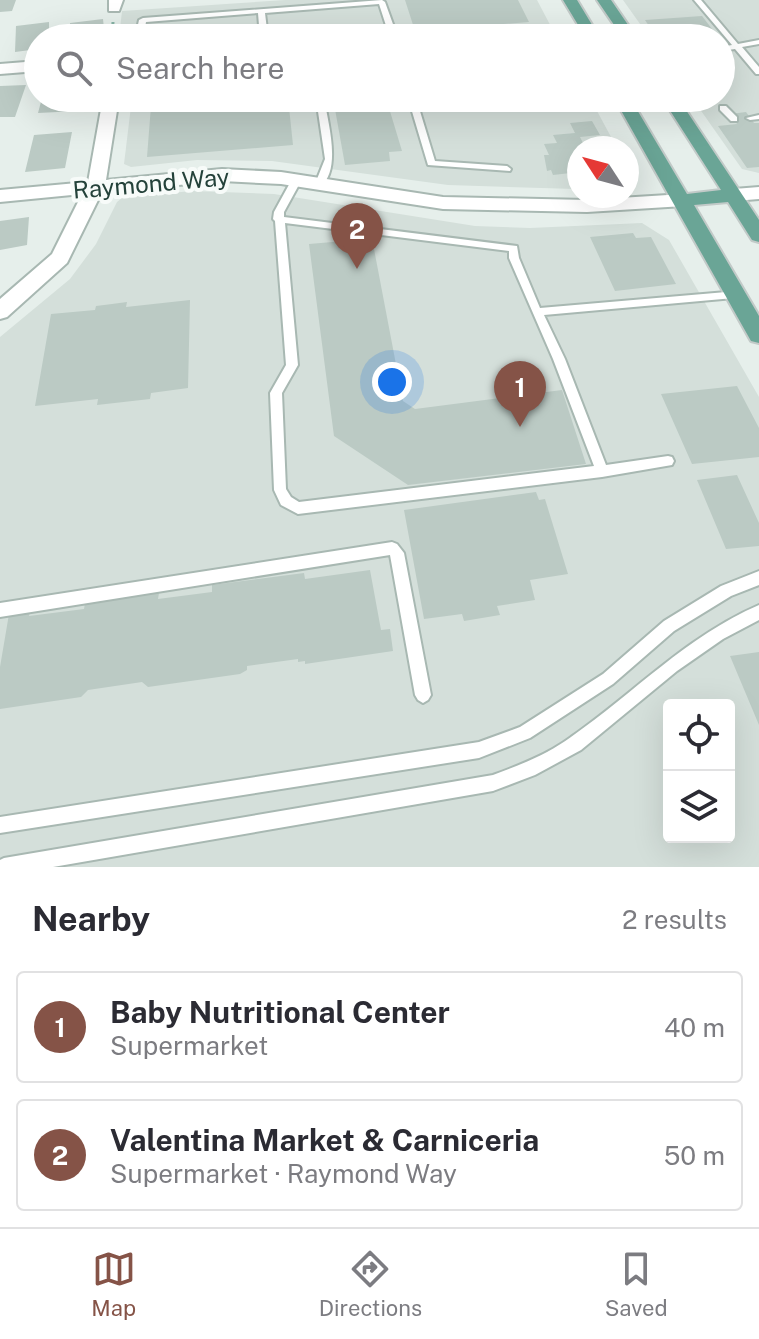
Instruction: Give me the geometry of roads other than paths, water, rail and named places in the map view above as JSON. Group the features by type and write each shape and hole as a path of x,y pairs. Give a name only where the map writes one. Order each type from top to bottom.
{"main road":[{"path":"570,0 585,24"},
{"path":"604,0 620,24"},
{"path":"631,112 684,200 759,335"},
{"path":"679,112 759,235"},
{"path":"684,200 734,195"}],"street":[{"path":"0,69 24,67"},
{"path":"0,311 60,258 96,185 109,112"},
{"name":"Raymond Way","path":"0,196 197,175 296,181 443,203 587,206 684,200"},
{"path":"734,195 759,193"}],"lane":[{"path":"697,0 718,24"},
{"path":"142,24 143,20 382,2 389,24"},
{"path":"261,11 262,24"},
{"path":"735,48 759,42"},
{"path":"735,43 759,72"},
{"path":"320,184 329,159 322,112"},
{"path":"416,112 431,163 507,169"},
{"path":"727,112 734,119"},
{"path":"296,181 278,219 292,365 276,393 280,490 286,501 298,508 668,461"},
{"path":"278,219 514,248 514,258 559,359 602,471"},
{"path":"537,312 734,294"},
{"path":"0,610 392,548 397,553 423,695"},
{"path":"0,825 479,750 525,733 608,679 669,626 726,591 759,578"},
{"path":"4,867 493,783 529,769 575,744 672,666 759,612"}],"place":[{"name":"Valentina Market & Carniceria","path":"357,269"},
{"name":"Baby Nutritional Center","path":"520,427"}]}
